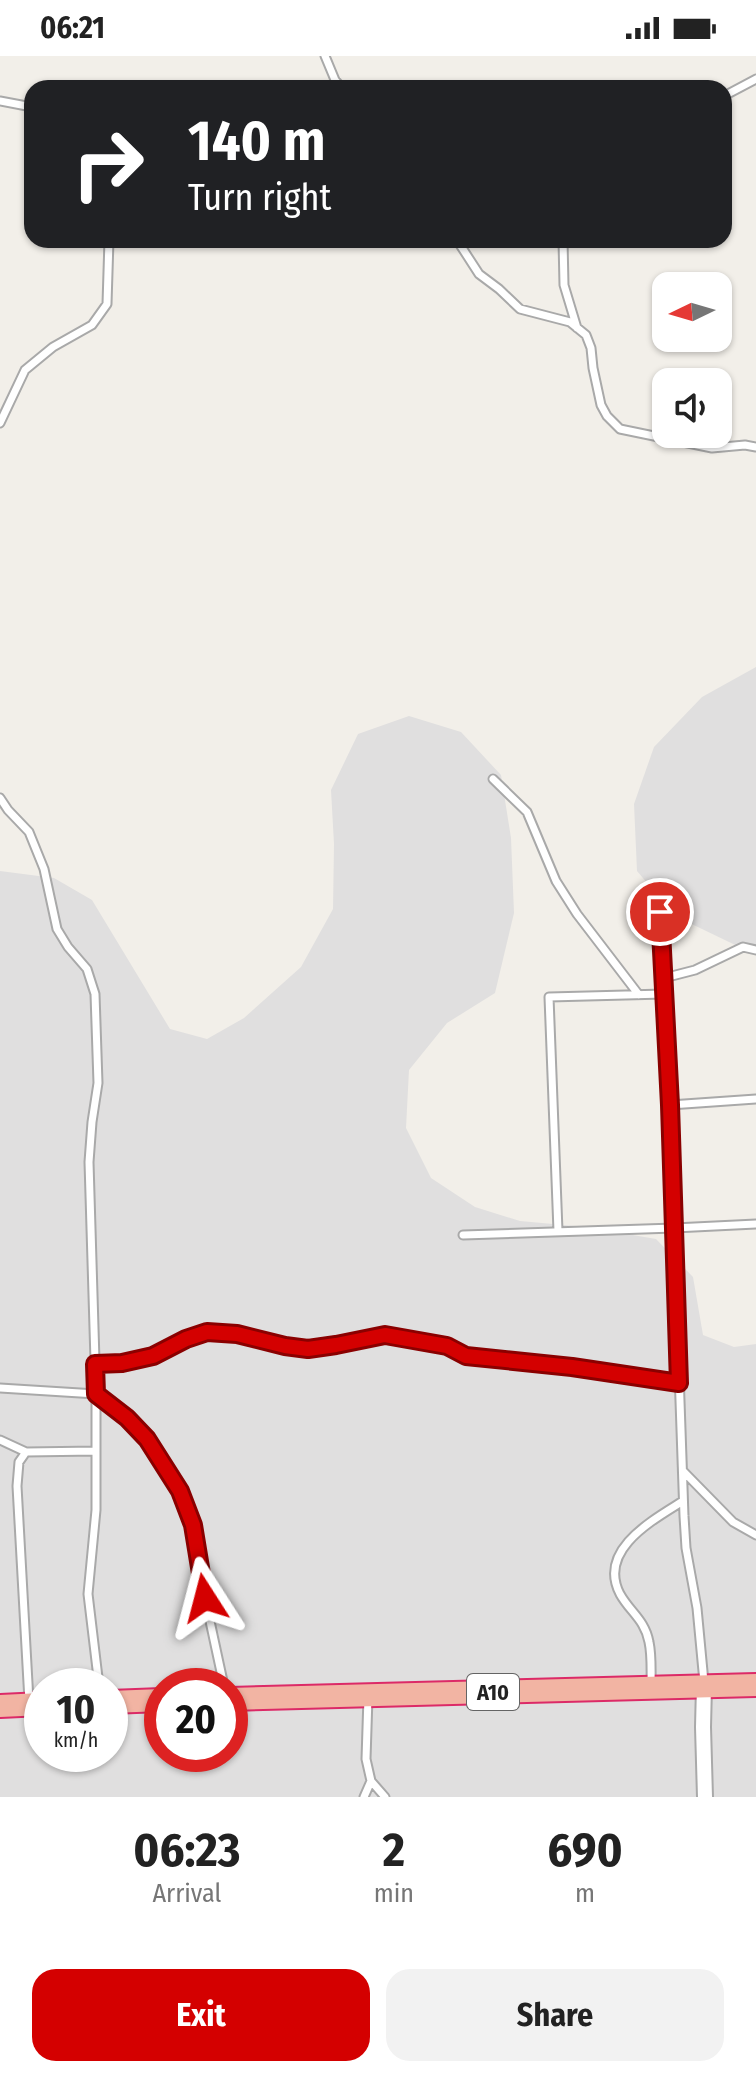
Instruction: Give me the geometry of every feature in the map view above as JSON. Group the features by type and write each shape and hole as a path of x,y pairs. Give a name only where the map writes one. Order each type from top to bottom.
{"highway":[{"name":"A10","path":"248,1698 756,1685"},
{"path":"0,1706 24,1705"}],"street":[{"path":"704,1686 705,1797"}],"lane":[{"path":"325,56 335,80"},
{"path":"732,92 756,79"},
{"path":"0,101 24,106"},
{"path":"0,423 25,370 53,347 92,325 107,304 109,248"},
{"path":"462,248 479,274 520,309 570,322 586,335 601,405 620,429 712,448 756,447"},
{"path":"563,248 564,285 577,328"},
{"path":"493,779 527,812 556,881 577,914 639,995"},
{"path":"0,798 29,832 44,869 57,929 87,969 95,994 98,1083 89,1162 96,1510 88,1594 97,1668"},
{"path":"660,912 670,1105 683,1501 704,1686"},
{"path":"664,978 695,970 743,947 756,950"},
{"path":"558,1231 549,997 664,994"},
{"path":"670,1105 756,1099"},
{"path":"463,1235 756,1224"},
{"path":"95,1364 122,1363 153,1356 207,1332 237,1334 308,1349 385,1335 447,1346 466,1356 572,1367 679,1383"},
{"path":"0,1388 96,1394 127,1418 147,1439 180,1491 193,1525 220,1668"},
{"path":"0,1440 26,1452 96,1451"},
{"path":"26,1452 19,1462 17,1486 32,1668"},
{"path":"682,1471 733,1522 756,1535"},
{"path":"651,1688 649,1641 641,1619 618,1591 615,1569 623,1548 634,1536 683,1501"},
{"path":"368,1695 366,1759 371,1781 385,1797"},
{"path":"364,1797 371,1781"}],"shaded area":[{"path":"756,667 756,955 675,916 637,871 634,804 654,747 702,697"},
{"path":"409,716 461,732 501,775 511,838 514,913 495,993 447,1023 409,1070 406,1128 431,1178 475,1207 520,1221 586,1227 656,1239 693,1277 703,1335 734,1347 756,1344 756,1676 248,1690 248,1668 144,1668 144,1692 128,1693 128,1668 24,1668 24,1696 0,1697 0,871 54,878 92,900 170,1029 207,1039 244,1018 301,967 333,909 331,790 358,734"},
{"path":"756,1693 756,1797 0,1797 0,1713 24,1712 24,1772 128,1772 128,1709 144,1709 144,1772 248,1772 248,1706"}],"route":[{"path":"205,1598 193,1525 180,1491 147,1439 127,1418 96,1394 95,1364 122,1363 153,1356 207,1332 237,1334 308,1349 385,1335 447,1346 466,1356 572,1367 679,1383 660,912"}]}
